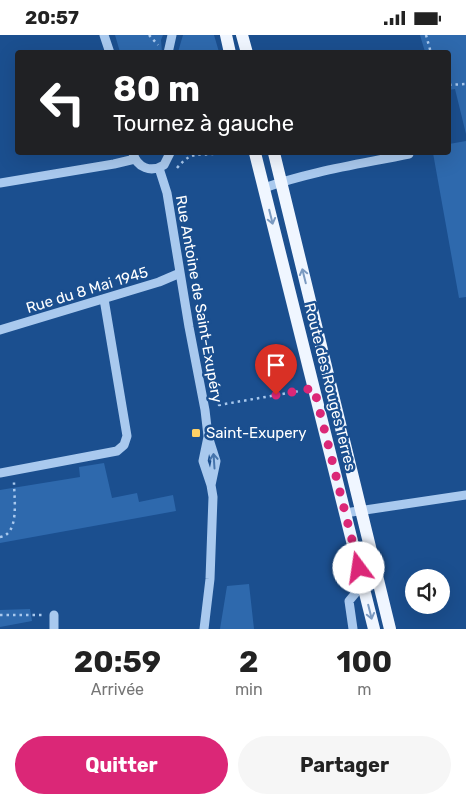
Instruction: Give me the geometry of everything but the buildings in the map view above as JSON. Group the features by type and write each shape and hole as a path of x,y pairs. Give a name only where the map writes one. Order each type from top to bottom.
{"main road":[{"path":"226,35 229,50"},
{"path":"242,35 246,50"},
{"name":"Route des Rouges Terres","path":"256,155 374,629"},
{"name":"Route des Rouges Terres","path":"274,155 390,629"}],"street":[{"path":"104,35 109,50"},
{"path":"165,50 172,35"},
{"path":"0,183 114,164 134,156 143,167 148,169 159,168 168,160 169,155"},
{"path":"264,188 281,181 409,155"},
{"name":"Rue Antoine de Saint-Exupéry","path":"159,168 167,193 205,410 208,437 216,461 211,485 213,497 210,579 204,629"},
{"name":"Rue du 8 Mai 1945","path":"0,330 159,283 180,273"},
{"path":"0,473 117,451 124,445 127,436 104,299"},
{"path":"345,513 466,495"},
{"path":"353,629 348,601 363,584 378,580"},
{"path":"54,615 54,629"}],"path":[{"path":"149,35 165,50"},
{"path":"426,35 430,50"},
{"path":"451,85 466,84"},
{"path":"162,178 174,172 183,161 193,155"},
{"path":"218,398 219,405 314,388"},
{"path":"0,537 5,537 12,531 14,523 14,470"},
{"path":"0,615 54,615"}],"shaded area":[{"path":"115,35 163,35 161,40 162,50 119,50"},
{"path":"183,35 214,35 218,50 179,50"},
{"path":"420,35 466,35 466,134 455,89 451,90 451,50 424,50"},
{"path":"466,141 466,297 459,298 433,155 451,155 451,144"},
{"path":"104,463 112,498 137,493 139,502 173,495 176,511 0,543 0,490 80,477 79,467"},
{"path":"249,584 254,629 220,629 227,586"},
{"path":"30,609 32,621 0,627 0,610"}],"place":[{"name":"Saint-Exupery","path":"196,433"}],"route":[{"path":"276,395 314,388 359,568"}]}
